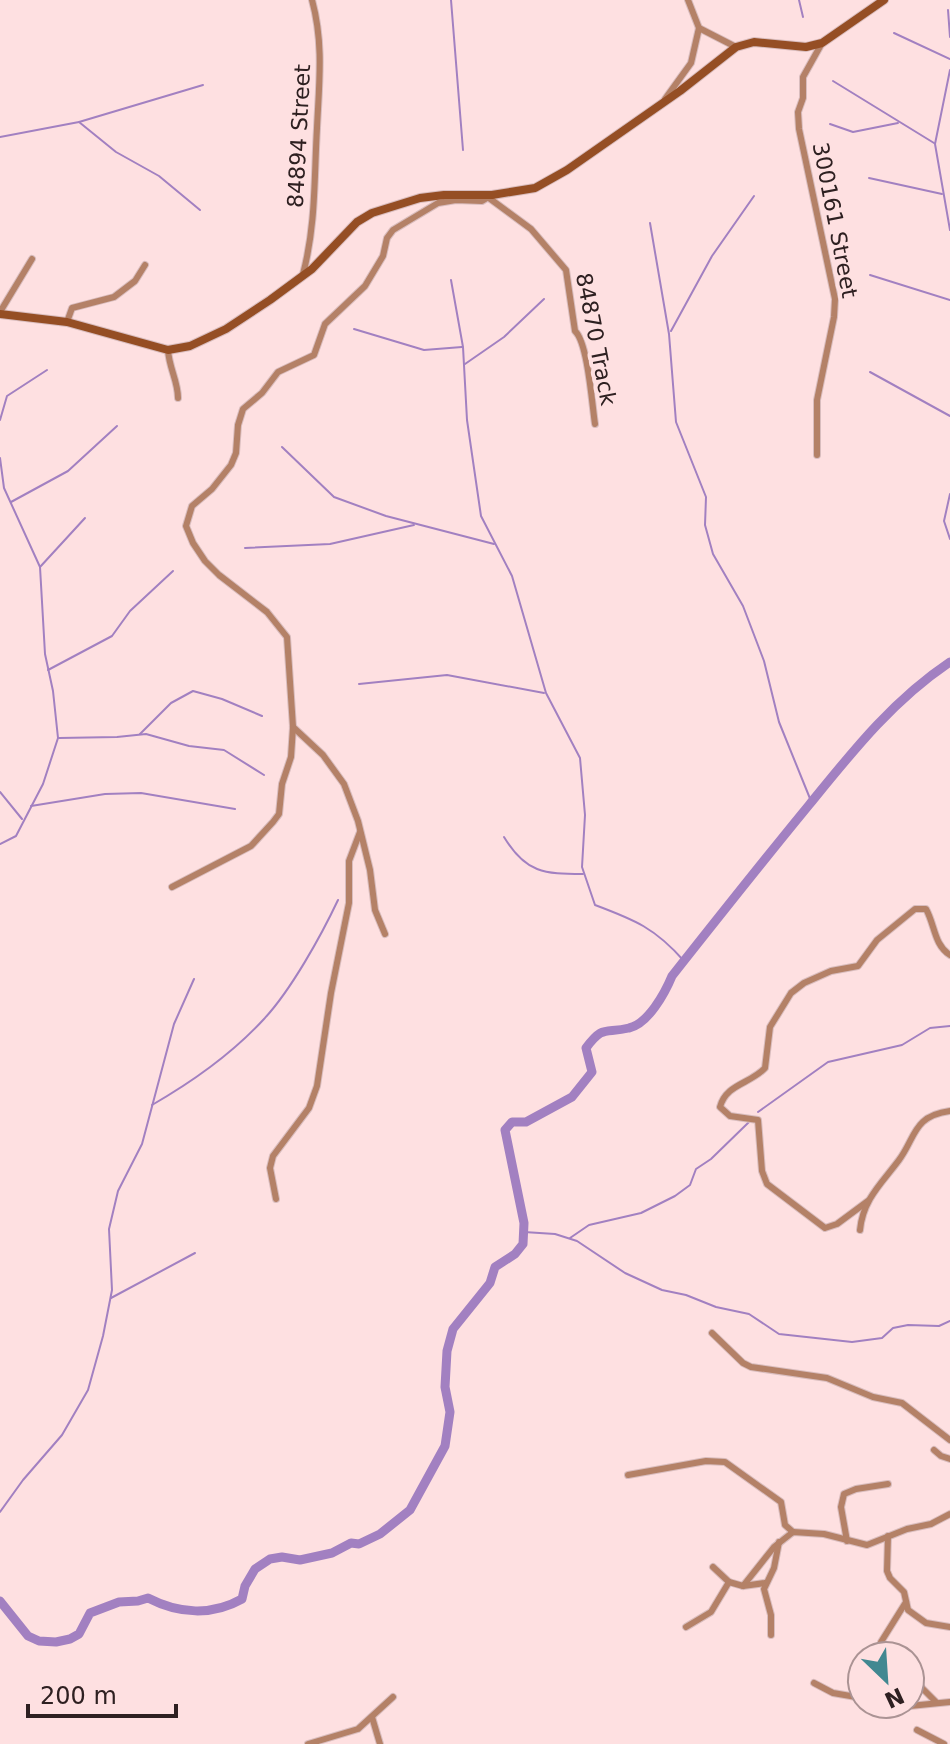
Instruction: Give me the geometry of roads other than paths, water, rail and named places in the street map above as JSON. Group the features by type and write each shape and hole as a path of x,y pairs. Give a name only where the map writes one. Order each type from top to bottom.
{"street":[{"name":"84894 Street","path":"303,274 312,240 321,81 320,37 312,0"},
{"path":"663,103 691,63 699,38 699,28 688,0"},
{"path":"172,887 251,846 273,822 279,814 282,784 291,757 293,727 287,637 261,606 205,561 188,532 188,515 192,506 212,489 231,465 243,409 262,393 278,372 314,355 325,324 365,286 383,256 387,238 393,230 438,203 482,201 547,183 663,103 736,47 754,42 806,47 822,43 884,0"},
{"path":"699,28 736,47"},
{"name":"300161 Street","path":"817,455 817,400 835,299 798,112 803,98 803,77 822,43"},
{"path":"32,259 0,313 67,322 168,350 190,346 226,329 331,252 357,222 389,206 444,195 491,197"},
{"name":"84870 Track","path":"491,197 531,229 566,270 575,331 581,337 583,346 595,424"},
{"path":"67,322 72,308 114,297 135,281 145,265"},
{"path":"168,350 168,367 177,386 178,398"},
{"path":"293,727 338,774 355,810 370,870 375,910 385,934"},
{"path":"276,1199 270,1168 273,1156 309,1108 317,1086 333,978 349,903 348,871 360,832"},
{"path":"868,1201 831,1227 816,1224 786,1196 767,1184 762,1171 758,1120 730,1116 720,1107 727,1091 750,1081 765,1068 770,1027 776,1013 797,987 831,971 858,966 877,940 915,909 926,909 937,940 950,955"},
{"path":"860,1230 868,1201 903,1154 916,1129 930,1117 950,1111"},
{"path":"712,1333 751,1367 827,1378 873,1397 902,1403 950,1440"},
{"path":"934,1450 950,1459"},
{"path":"628,1475 706,1461 725,1462 781,1502 785,1525 793,1532 824,1534 867,1545 931,1524 950,1514"},
{"path":"847,1541 841,1507 844,1494 888,1484"},
{"path":"743,1586 779,1542 793,1532"},
{"path":"888,1536 887,1571 901,1587 908,1610 919,1620 950,1627"},
{"path":"771,1635 771,1615 764,1596 765,1583 774,1568 779,1542"},
{"path":"713,1567 729,1582 743,1586 765,1583"},
{"path":"686,1627 711,1612 729,1582"},
{"path":"882,1640 906,1602"},
{"path":"814,1683 833,1693 846,1695"},
{"path":"926,1692 936,1702"},
{"path":"308,1744 349,1733 393,1697"},
{"path":"926,1703 950,1702"},
{"path":"372,1717 380,1744"},
{"path":"917,1730 944,1744"}],"waterway":[{"path":"451,0 463,150"},
{"path":"799,0 803,17"},
{"path":"948,10 950,37"},
{"path":"894,33 950,59"},
{"path":"950,70 935,144 950,230"},
{"path":"833,81 934,143"},
{"path":"0,137 79,122 203,85"},
{"path":"79,122 116,152 159,176 200,210"},
{"path":"830,124 853,132 898,123"},
{"path":"869,178 942,194"},
{"path":"671,331 712,256 754,196"},
{"path":"650,223 669,334 676,422 706,497 705,525 713,554 743,606 764,661 779,722 811,801"},
{"path":"870,275 950,300"},
{"path":"451,280 463,347 467,420 481,516 512,576 546,693 580,758 585,815 582,867 595,905 644,926 684,961"},
{"path":"465,364 504,337 544,299"},
{"path":"354,329 424,350 462,347"},
{"path":"0,420 7,396 47,370"},
{"path":"870,372 950,416"},
{"path":"11,502 68,471 117,426"},
{"path":"282,447 334,497 386,516 494,544"},
{"path":"0,458 4,488 40,567 45,654 58,738 43,784 16,836 0,844"},
{"path":"950,494 944,521 950,539"},
{"path":"40,567 85,518"},
{"path":"245,548 330,544 414,525"},
{"path":"48,670 112,636 130,611 173,571"},
{"path":"0,1601 28,1636 39,1641 56,1642 79,1634 90,1613 119,1602 148,1598 183,1610 219,1608 242,1599 245,1586 255,1569 270,1559 300,1560 332,1553 351,1543 359,1544 380,1534 410,1510 445,1446 450,1412 445,1387 447,1351 453,1329 490,1283 495,1267 515,1254 523,1244 524,1223 505,1130 512,1122 526,1122 572,1097 592,1072 586,1048 592,1040 605,1031 629,1028 643,1021 672,976 857,746 910,693 950,662"},
{"path":"359,684 447,675 544,693"},
{"path":"140,734 171,703 193,691 262,716"},
{"path":"59,738 146,734 189,746 224,750 264,775"},
{"path":"0,792 22,819"},
{"path":"31,806 105,794 141,793 235,809"},
{"path":"504,837 528,865 547,872 583,874"},
{"path":"152,1105 211,1066 264,1019 305,962 338,900"},
{"path":"0,1512 62,1435 88,1390 112,1290 109,1229 118,1191 142,1144 174,1024 194,979"},
{"path":"758,1112 828,1062 902,1045 930,1028 950,1026"},
{"path":"570,1238 589,1225 641,1213 675,1196 690,1185 696,1169 711,1159 749,1122"},
{"path":"524,1232 555,1234 577,1241 625,1273 662,1290 749,1314 779,1334 852,1342 882,1338 893,1328 939,1326 950,1321"},
{"path":"111,1298 195,1253"}]}
